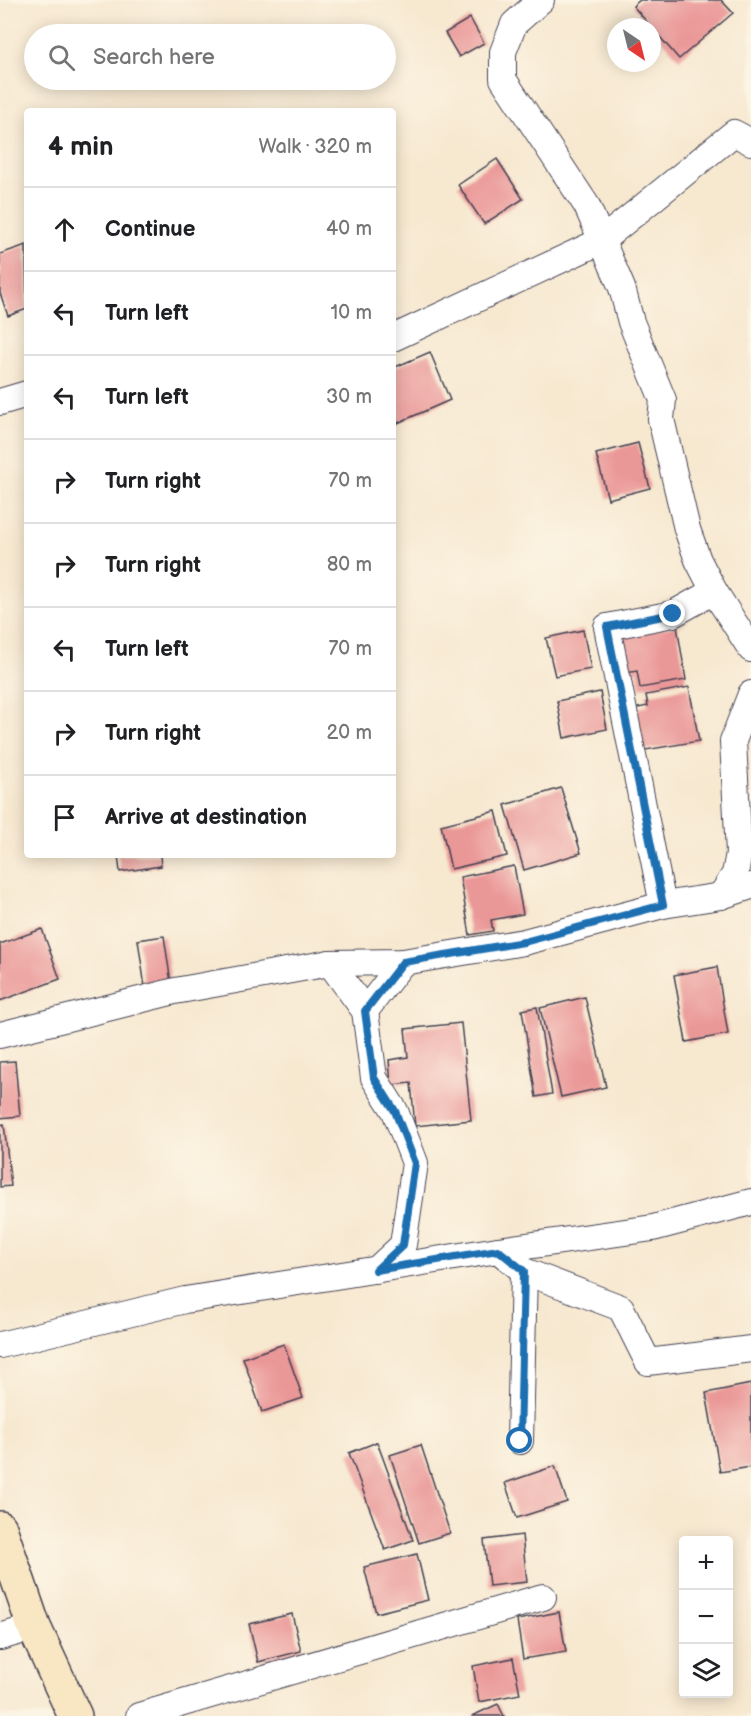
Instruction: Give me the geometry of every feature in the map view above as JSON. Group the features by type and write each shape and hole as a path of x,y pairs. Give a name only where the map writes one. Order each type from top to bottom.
{"street":[{"path":"541,0 514,24 503,52 503,79 587,206 663,400 661,419 687,529 714,591 751,649"},
{"path":"396,337 601,241 734,133 751,142"},
{"path":"0,402 24,395"},
{"path":"663,905 607,627 673,614 714,591"},
{"path":"721,896 735,874 739,853 733,741 751,694"},
{"path":"0,1035 175,991 330,963 403,962 524,942 663,905 721,896 751,886"},
{"path":"365,1011 403,962"},
{"path":"330,963 365,1011 374,1078 395,1111 415,1163 403,1245 376,1270"},
{"path":"0,1345 185,1300 652,1228 751,1202"},
{"path":"498,1250 524,1271 621,1308 648,1362 751,1349"},
{"path":"520,1441 524,1271"},
{"path":"0,1528 34,1626 75,1716"},
{"path":"139,1716 543,1597"},
{"path":"0,1636 34,1626"}],"building":[{"path":"640,0 721,0 733,13 679,59 661,38 661,18 643,18 633,6"},
{"path":"470,18 484,43 459,57 445,33"},
{"path":"497,159 523,199 484,224 458,185"},
{"path":"24,246 24,310 8,316 0,293 0,254"},
{"path":"430,352 450,400 396,424 396,367"},
{"path":"638,443 650,488 608,499 596,454"},
{"path":"677,626 686,680 640,688 637,671 626,673 620,636"},
{"path":"583,630 591,669 555,676 546,638"},
{"path":"689,687 699,741 640,751 633,709 648,706 646,695"},
{"path":"600,692 607,729 564,738 557,701"},
{"path":"561,788 581,853 524,870 505,805"},
{"path":"496,811 507,856 451,869 441,825"},
{"path":"118,858 160,858 161,866 120,872"},
{"path":"514,866 523,914 491,920 493,931 470,935 460,877"},
{"path":"42,929 60,979 0,1001 0,944"},
{"path":"164,936 171,983 145,987 138,940"},
{"path":"717,967 728,1034 686,1042 674,975"},
{"path":"585,997 606,1087 561,1097 540,1008"},
{"path":"537,1007 552,1094 536,1097 522,1010"},
{"path":"461,1023 471,1120 415,1126 411,1083 391,1085 389,1060 408,1057 405,1029"},
{"path":"15,1061 20,1116 0,1118 0,1062"},
{"path":"4,1124 11,1186 0,1187 0,1125"},
{"path":"284,1344 303,1398 262,1412 243,1358"},
{"path":"751,1384 751,1467 720,1472 706,1393"},
{"path":"377,1442 413,1540 385,1550 349,1453"},
{"path":"421,1445 450,1533 419,1543 390,1455"},
{"path":"555,1466 567,1502 517,1518 505,1483"},
{"path":"522,1535 527,1582 489,1586 484,1540"},
{"path":"417,1554 428,1600 376,1613 364,1567"},
{"path":"559,1612 566,1652 523,1659 517,1620"},
{"path":"292,1614 301,1651 258,1662 249,1624"},
{"path":"513,1658 520,1694 479,1702 473,1666"},
{"path":"498,1704 504,1716 472,1716"}],"route":[{"path":"520,1441 524,1271 498,1250 376,1270 403,1245 415,1163 395,1111 374,1078 365,1011 403,962 524,942 663,905 607,627 673,614"}]}
